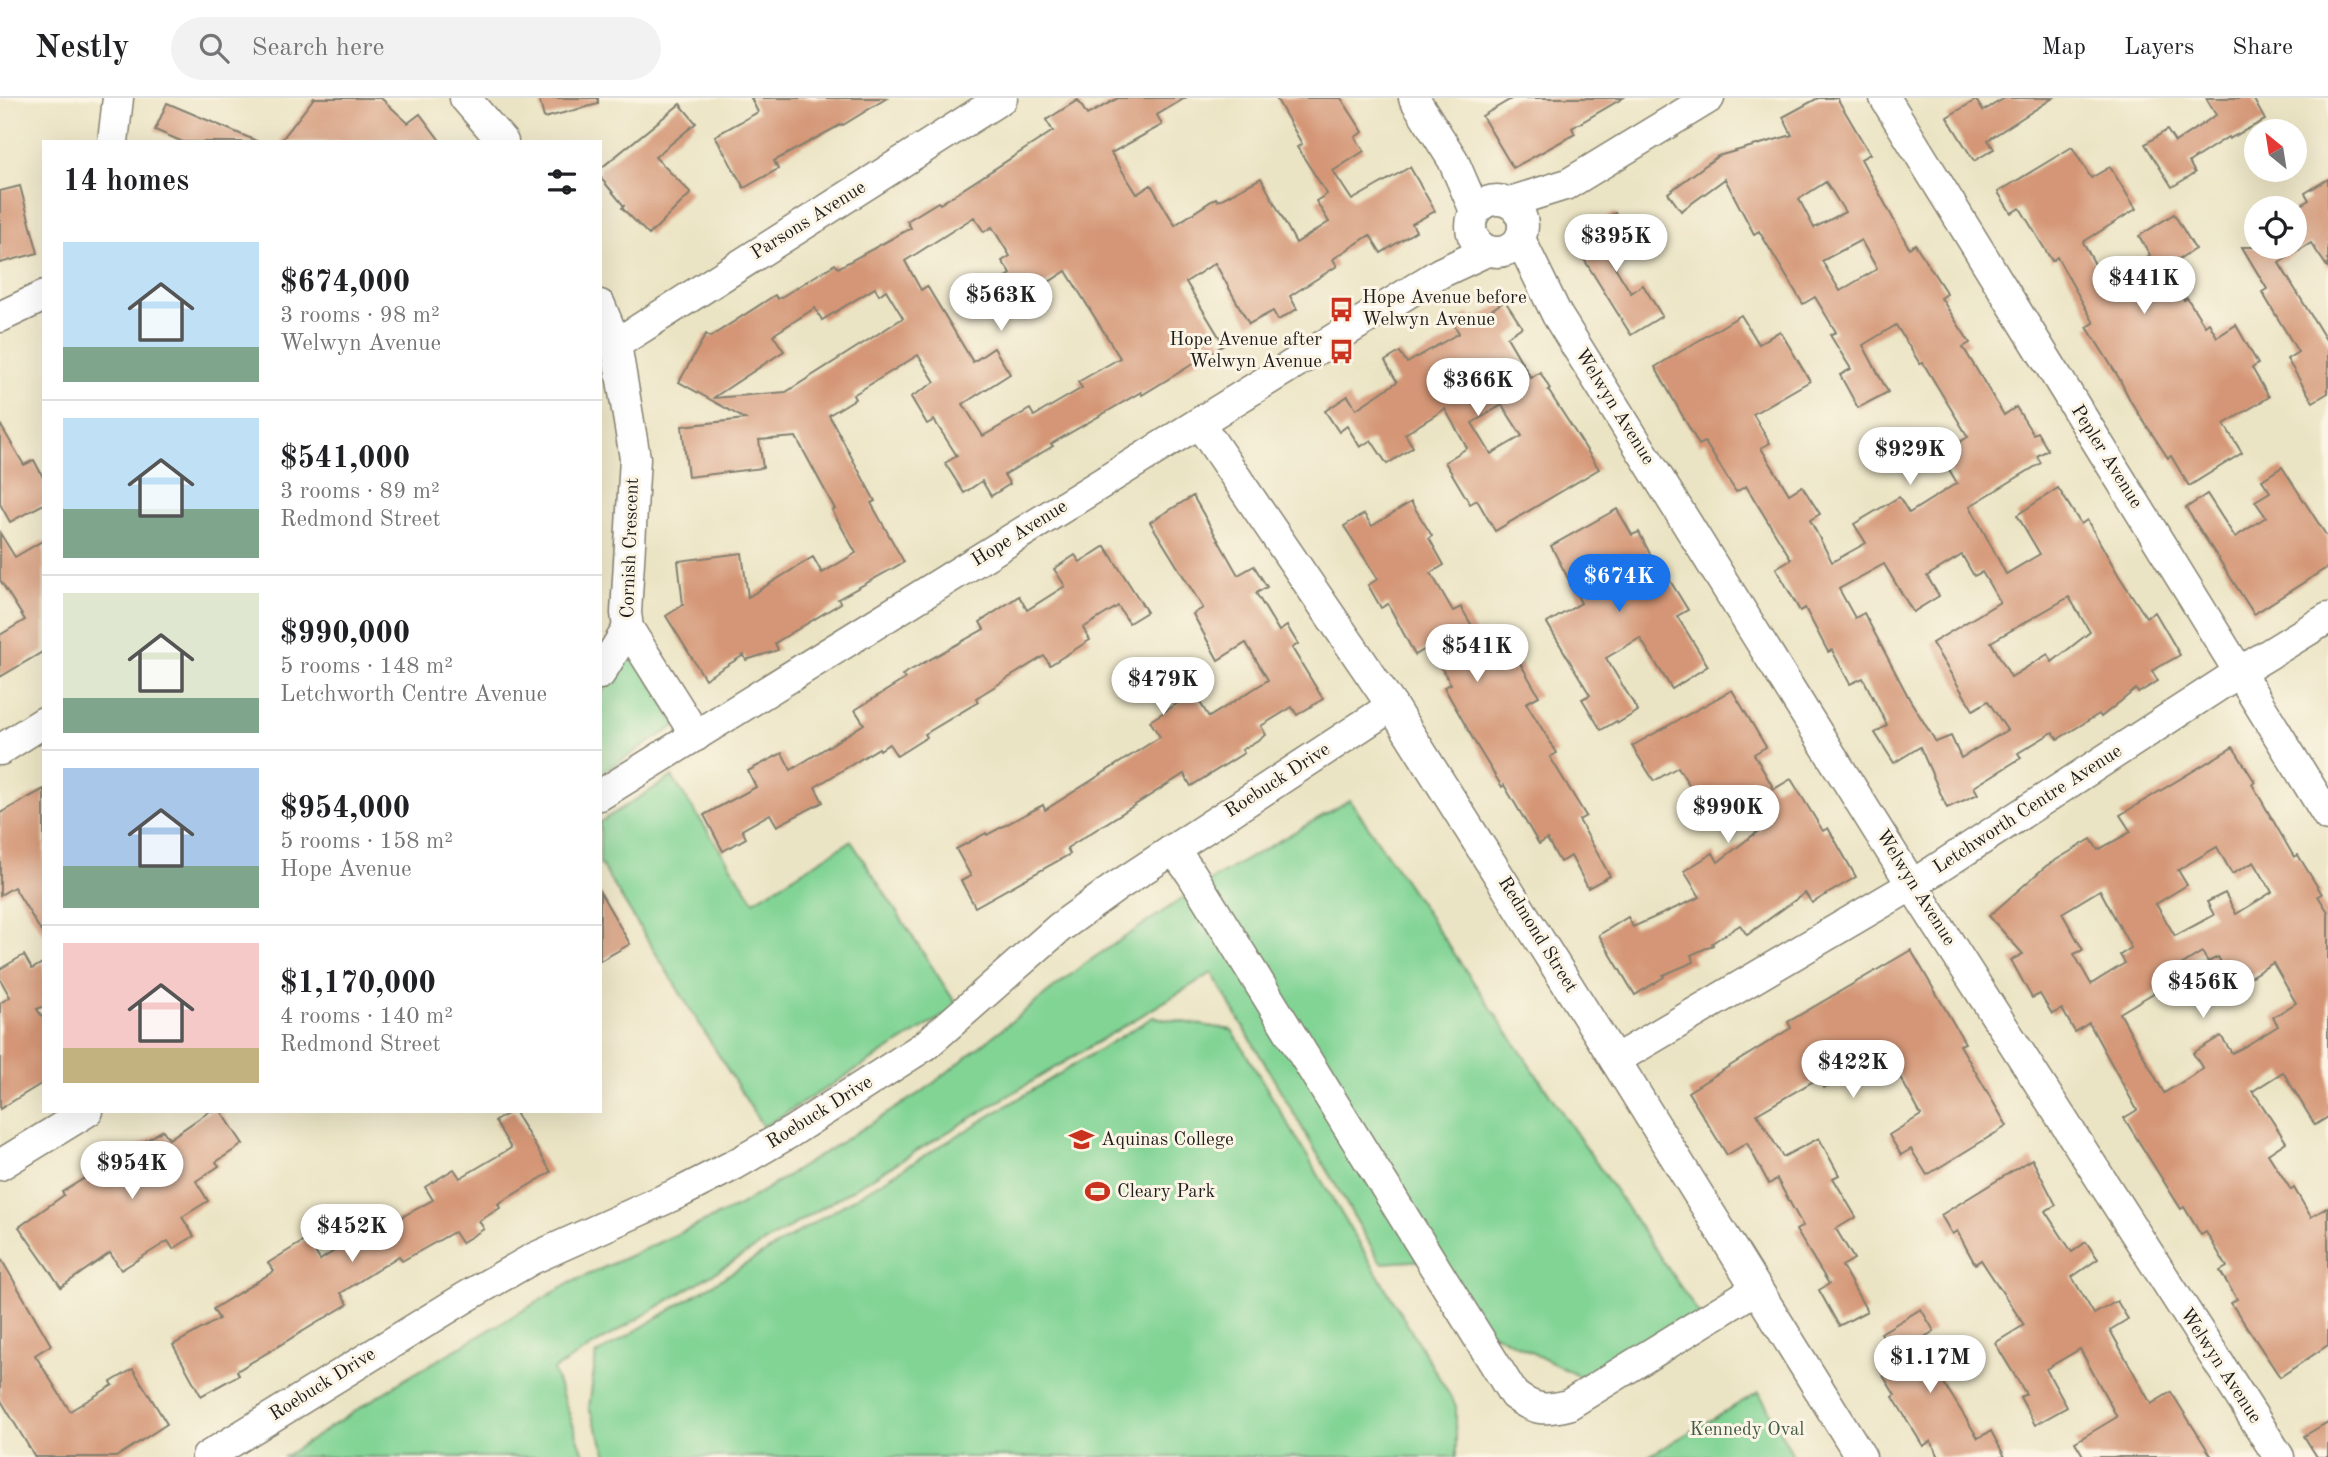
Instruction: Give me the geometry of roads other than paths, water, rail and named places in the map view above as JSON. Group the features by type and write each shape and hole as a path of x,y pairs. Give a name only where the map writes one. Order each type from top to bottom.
{"street":[{"path":"113,140 118,98"},
{"path":"465,98 501,140"},
{"name":"Parsons Avenue","path":"616,344 1002,98"},
{"name":"Welwyn Avenue","path":"1414,98 1557,315 1912,885 2279,1457"},
{"name":"Hope Avenue","path":"602,794 1440,273 1499,227 1709,98"},
{"name":"Pepler Avenue","path":"1885,98 2328,816"},
{"path":"0,317 42,297"},
{"name":"Cornish Crescent","path":"602,310 616,344 635,458 626,613 628,628 696,736"},
{"name":"Redmond Street","path":"1199,423 1392,706 1861,1457"},
{"name":"Letchworth Centre Avenue","path":"1615,1060 1912,885 2238,673 2328,618"},
{"name":"Cornish Crescent","path":"602,671 628,628"},
{"name":"Roebuck Drive","path":"207,1457 521,1266 693,1186 791,1132 926,1045 1059,928 1116,887 1392,706"},
{"path":"0,750 42,723"},
{"path":"1173,849 1191,873 1514,1395 1530,1407 1549,1410 1568,1405 1756,1289"},
{"path":"0,1165 85,1113"}],"place":[{"name":"Hope Avenue before Welwyn Avenue","path":"1342,309"},
{"name":"Hope Avenue after Welwyn Avenue","path":"1342,351"},
{"name":"Aquinas College","path":"1081,1140"},
{"name":"Cleary Park","path":"1097,1192"}],"park label":[{"name":"Kennedy Oval","path":"1747,1430"}]}
